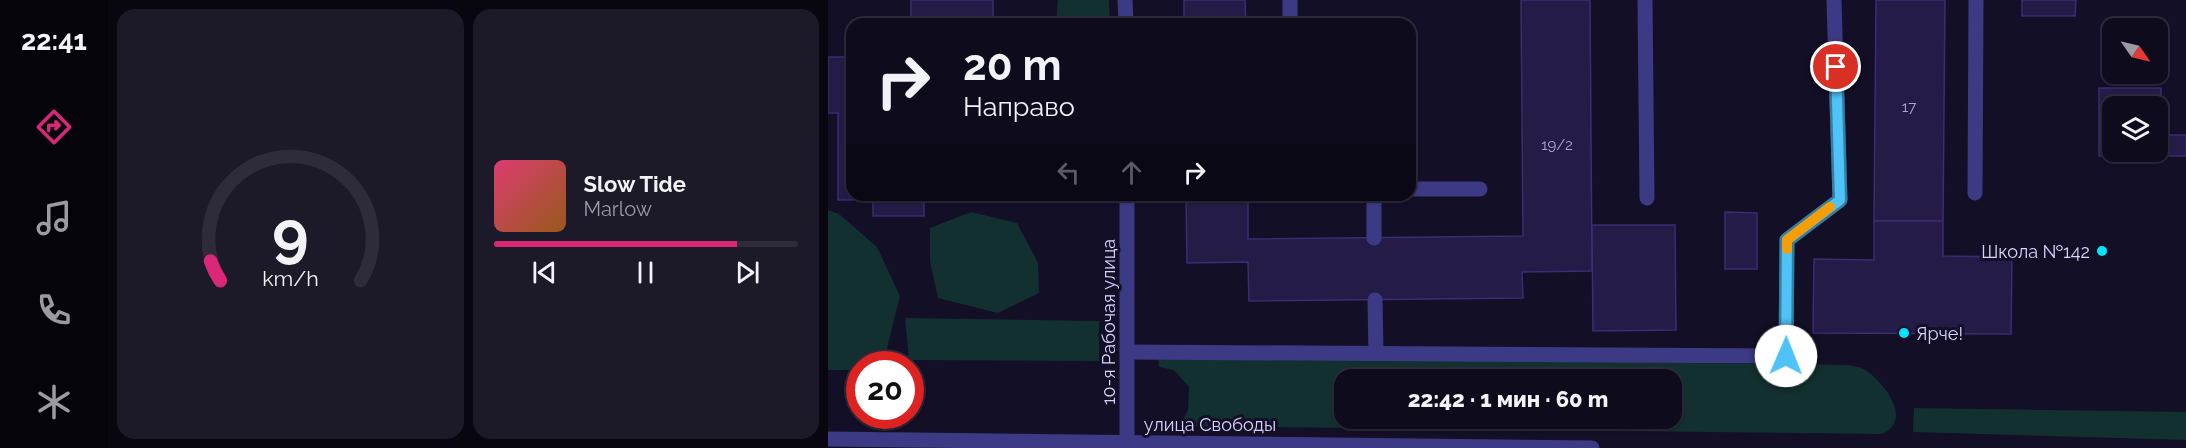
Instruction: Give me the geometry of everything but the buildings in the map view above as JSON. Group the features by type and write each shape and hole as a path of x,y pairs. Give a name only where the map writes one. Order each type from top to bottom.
{"street":[{"path":"1125,0 1126,18"},
{"path":"1290,0 1290,18"},
{"path":"1644,0 1647,198"},
{"path":"1128,352 1786,356 1787,240 1840,200 1834,0"},
{"path":"1975,193 1976,0"},
{"path":"1416,189 1480,189"},
{"name":"10-я Рабочая улица","path":"1127,201 1127,445"},
{"path":"1374,201 1374,238"},
{"path":"1375,300 1376,353"},
{"name":"улица Свободы","path":"828,439 1127,445 1592,448"}],"green space":[{"path":"1058,0 1109,0 1110,18 1056,18"},
{"path":"828,210 839,214 877,247 900,296 886,351 846,351 846,370 828,370"},
{"path":"971,212 1017,223 1038,263 1039,293 998,313 938,298 930,261 930,228"},
{"path":"905,318 1099,321 1099,361 924,360 924,351 908,351"},
{"path":"1158,356 1849,365 1861,368 1874,377 1888,393 1896,411 1891,428 1882,434 1443,429 1682,429 1682,369 1334,369 1334,428 1180,426 1188,410 1189,387 1174,370 1159,367"},
{"path":"1914,408 2186,412 2186,440 1913,432"}],"slow traffic":[{"path":"1787,249 1787,240 1830,207"}],"place":[{"name":"Школа №142","path":"2102,251"},
{"name":"Ярче!","path":"1904,333"}],"route":[{"path":"1786,356 1787,240 1840,200 1836,67"}]}
